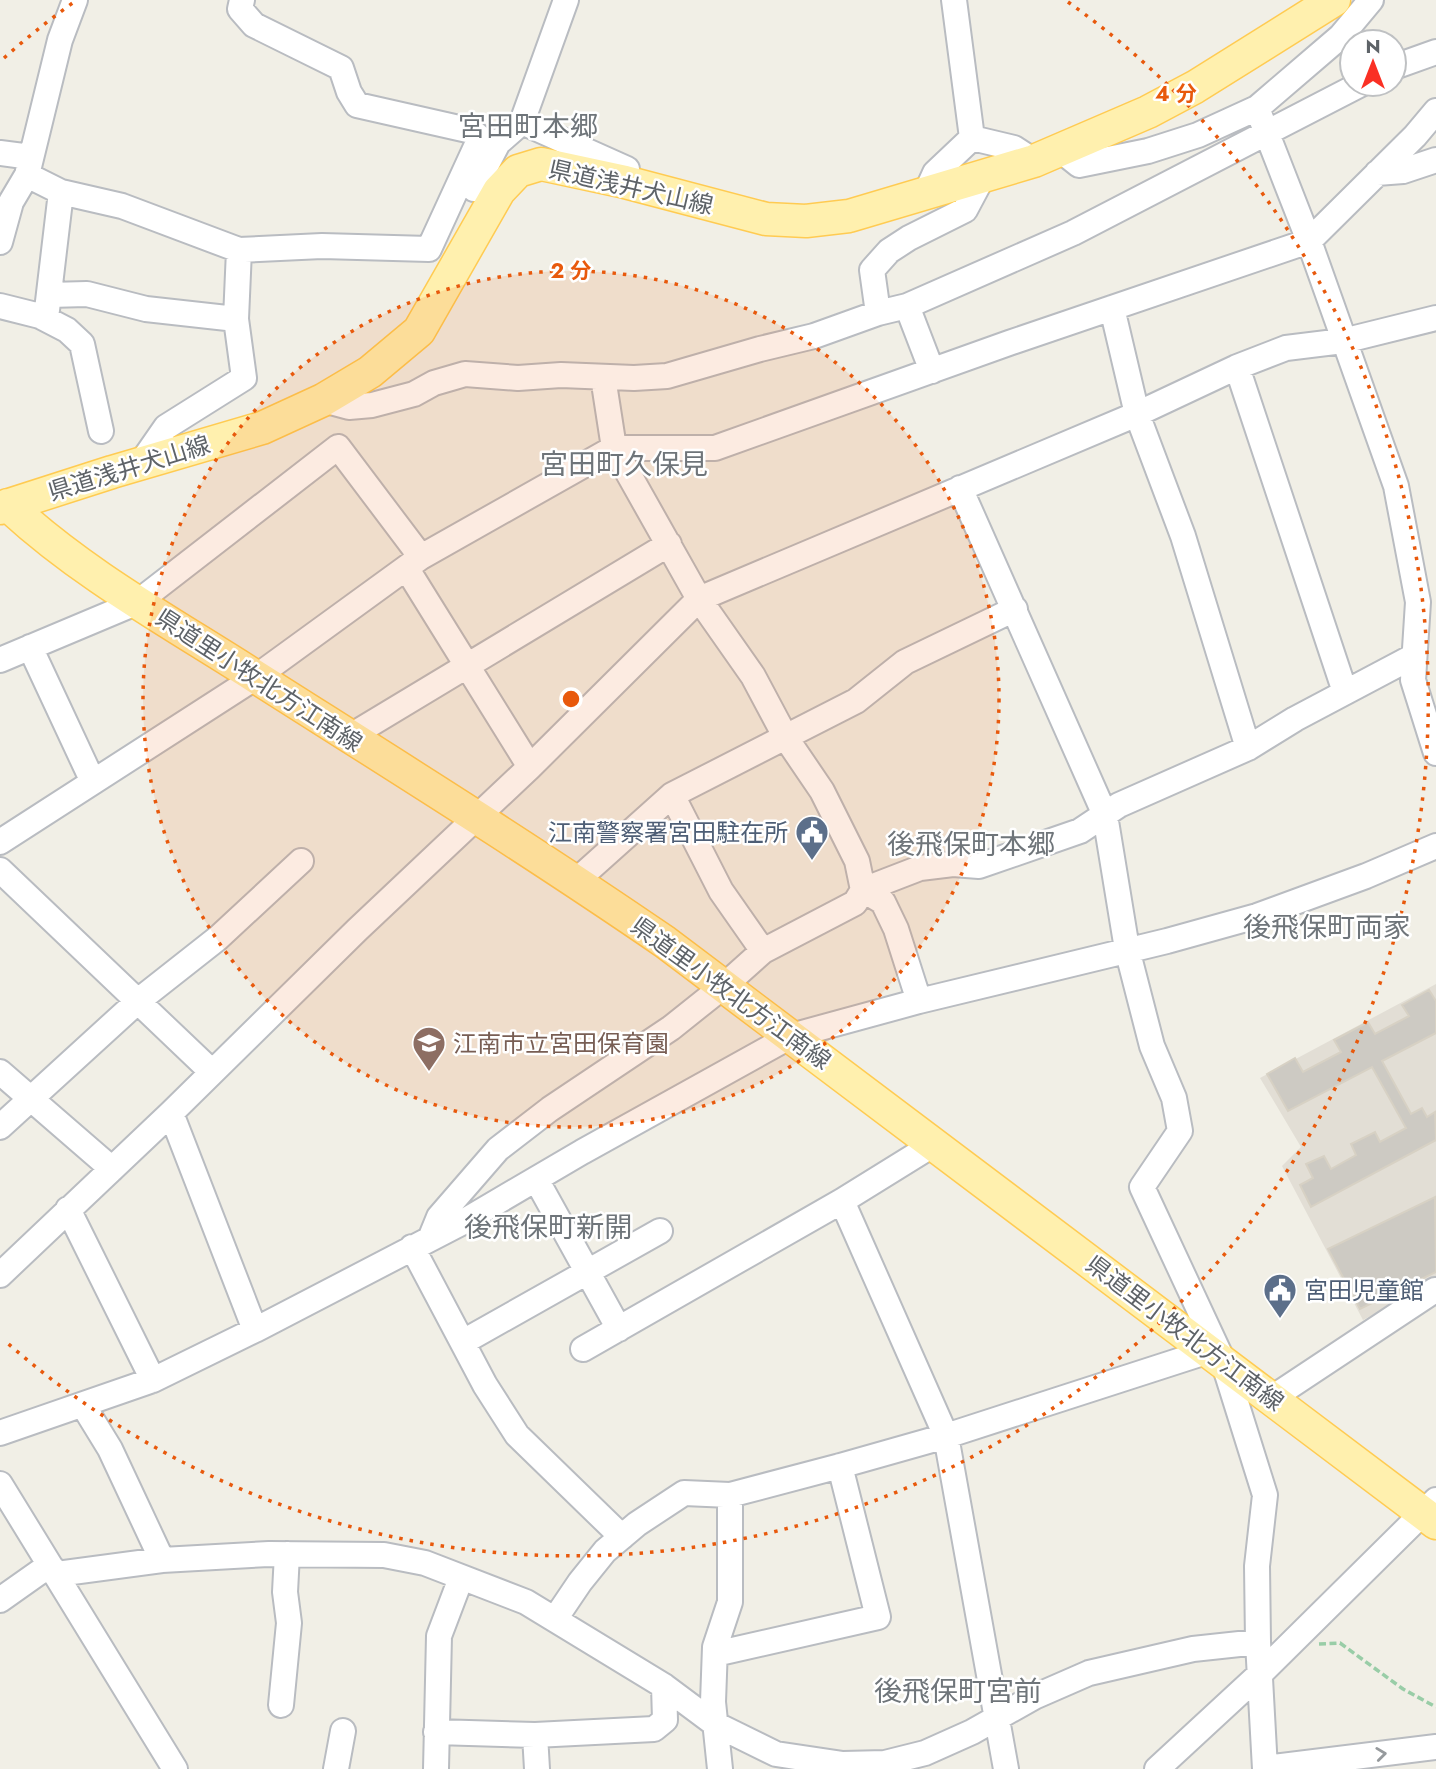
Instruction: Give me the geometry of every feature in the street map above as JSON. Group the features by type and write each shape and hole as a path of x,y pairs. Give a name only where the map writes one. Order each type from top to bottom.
{"main road":[{"name":"県道浅井犬山線","path":"3,502 262,428 323,400 370,372 419,331 499,191 518,171 541,164 625,182 766,219 806,221 849,216 982,178 1047,155 1148,112 1334,0"},
{"name":"県道里小牧北方江南線","path":"3,502 41,536 138,602 576,881 725,985 1272,1398 1432,1512"}],"street":[{"path":"0,242 11,202 29,166 60,40 75,0"},
{"path":"242,0 240,9 254,25 341,68 349,92 357,105 472,131 489,140"},
{"path":"0,153 29,166 61,192 121,206 239,250 322,246 429,248 489,140 522,122 566,0"},
{"path":"954,0 972,138"},
{"path":"972,138 1079,164 1148,151 1198,135 1257,108 1341,36 1371,0"},
{"path":"1408,62 1436,52"},
{"path":"323,400 349,407 372,405 414,394 434,383 466,374 518,378 667,376 814,336 878,313 907,306 1073,233 1338,96"},
{"path":"1257,108 1309,241 1396,486 1418,602 1421,642 1413,680 1436,753"},
{"path":"0,842 256,677 414,563 614,448 715,448 1309,241 1436,111"},
{"path":"522,122 627,169 625,182"},
{"path":"925,195 935,173 972,138"},
{"path":"466,247 451,234 489,140"},
{"path":"1377,173 1403,171 1436,160"},
{"path":"878,313 872,270 889,251 909,238 965,210 982,178"},
{"path":"61,192 47,307 82,344 101,431"},
{"path":"141,463 166,426 244,378 236,318 239,250"},
{"path":"0,306 47,307 87,294 146,309 236,318"},
{"path":"907,306 932,371"},
{"path":"1112,308 1137,414 1183,536 1248,748"},
{"path":"0,1275 171,1113 356,930 530,767 699,599 1137,414 1286,348 1343,341 1436,318"},
{"path":"1237,368 1345,692"},
{"path":"603,377 614,448 699,599 753,676 786,738 822,791 858,861 863,890 883,902 892,920 919,1001"},
{"path":"0,660 138,602 338,447 414,563 467,665 530,767"},
{"path":"960,488 1105,815 1127,949 1152,1046 1174,1098 1181,1131 1142,1187 1216,1356 1265,1494 1257,1566 1265,1769 1436,1747"},
{"path":"349,737 669,544"},
{"path":"576,881 672,795 856,701 905,662 1015,609"},
{"path":"421,1243 439,1217 498,1149 551,1109 671,1028 763,951 855,903 863,890 920,868 953,864 979,866 1080,831 1119,805 1248,748 1345,692 1421,642"},
{"path":"30,647 93,782"},
{"path":"672,795 721,891 763,951"},
{"path":"0,1433 153,1380 255,1330 461,1223 791,1037 919,1001 1167,941 1257,916 1366,876 1436,846"},
{"path":"0,1127 138,1002 219,938 301,861"},
{"path":"0,870 212,1072"},
{"path":"0,1072 112,1169"},
{"path":"171,1113 255,1330"},
{"path":"583,1349 842,1201 934,1144"},
{"path":"536,1179 619,1329"},
{"path":"842,1201 946,1436 1006,1769"},
{"path":"68,1209 153,1380"},
{"path":"463,1342 660,1231"},
{"path":"421,1243 463,1342 485,1385 517,1435 622,1537"},
{"path":"1272,1398 1435,1290 1436,1292"},
{"path":"555,1619 605,1552 637,1524 684,1493 730,1495 946,1436 1216,1356"},
{"path":"83,1405 110,1449 162,1560"},
{"path":"715,1654 878,1617 840,1466"},
{"path":"0,1484 175,1769"},
{"path":"720,1769 713,1702 715,1647 730,1602 730,1495"},
{"path":"1157,1769 1432,1512"},
{"path":"0,1600 41,1571 162,1560 287,1553 384,1555 425,1563 526,1602 664,1686 715,1724 776,1754 843,1764 885,1763 925,1753 972,1732 1034,1697 1089,1673 1193,1649 1258,1642"},
{"path":"281,1705 289,1623 285,1591 287,1553"},
{"path":"436,1769 439,1636 461,1578"},
{"path":"436,1732 535,1735 654,1730 665,1720 664,1686"},
{"path":"336,1769 343,1731"},
{"path":"535,1735 537,1769"}],"path":[{"path":"1298,1637 1312,1644 1340,1643 1403,1689 1436,1707"}],"shaded area":[{"path":"1436,984 1436,1281 1363,1320 1282,1166 1301,1147 1260,1078"}],"building":[{"path":"1429,990 1436,1001 1436,1033 1382,1061 1411,1114 1422,1108 1427,1117 1435,1112 1436,1140 1311,1207 1300,1185 1313,1178 1306,1164 1324,1156 1331,1169 1356,1155 1351,1144 1375,1132 1380,1142 1406,1128 1372,1067 1288,1111 1267,1074 1295,1058 1303,1072 1341,1052 1334,1040 1368,1022 1375,1034 1409,1016 1402,1005"},
{"path":"1435,1197 1436,1272 1360,1309 1328,1249"}],"place":[{"name":"江南警察署宮田駐在所","path":"812,862"},
{"name":"江南市立宮田保育園","path":"429,1073"},
{"name":"宮田児童館","path":"1280,1320"}],"district":[{"name":"宮田町本郷","path":"528,126"},
{"name":"宮田町久保見","path":"624,464"},
{"name":"後飛保町本郷","path":"971,844"},
{"name":"後飛保町両家","path":"1327,927"},
{"name":"後飛保町新開","path":"548,1227"},
{"name":"後飛保町宮前","path":"958,1691"}]}
